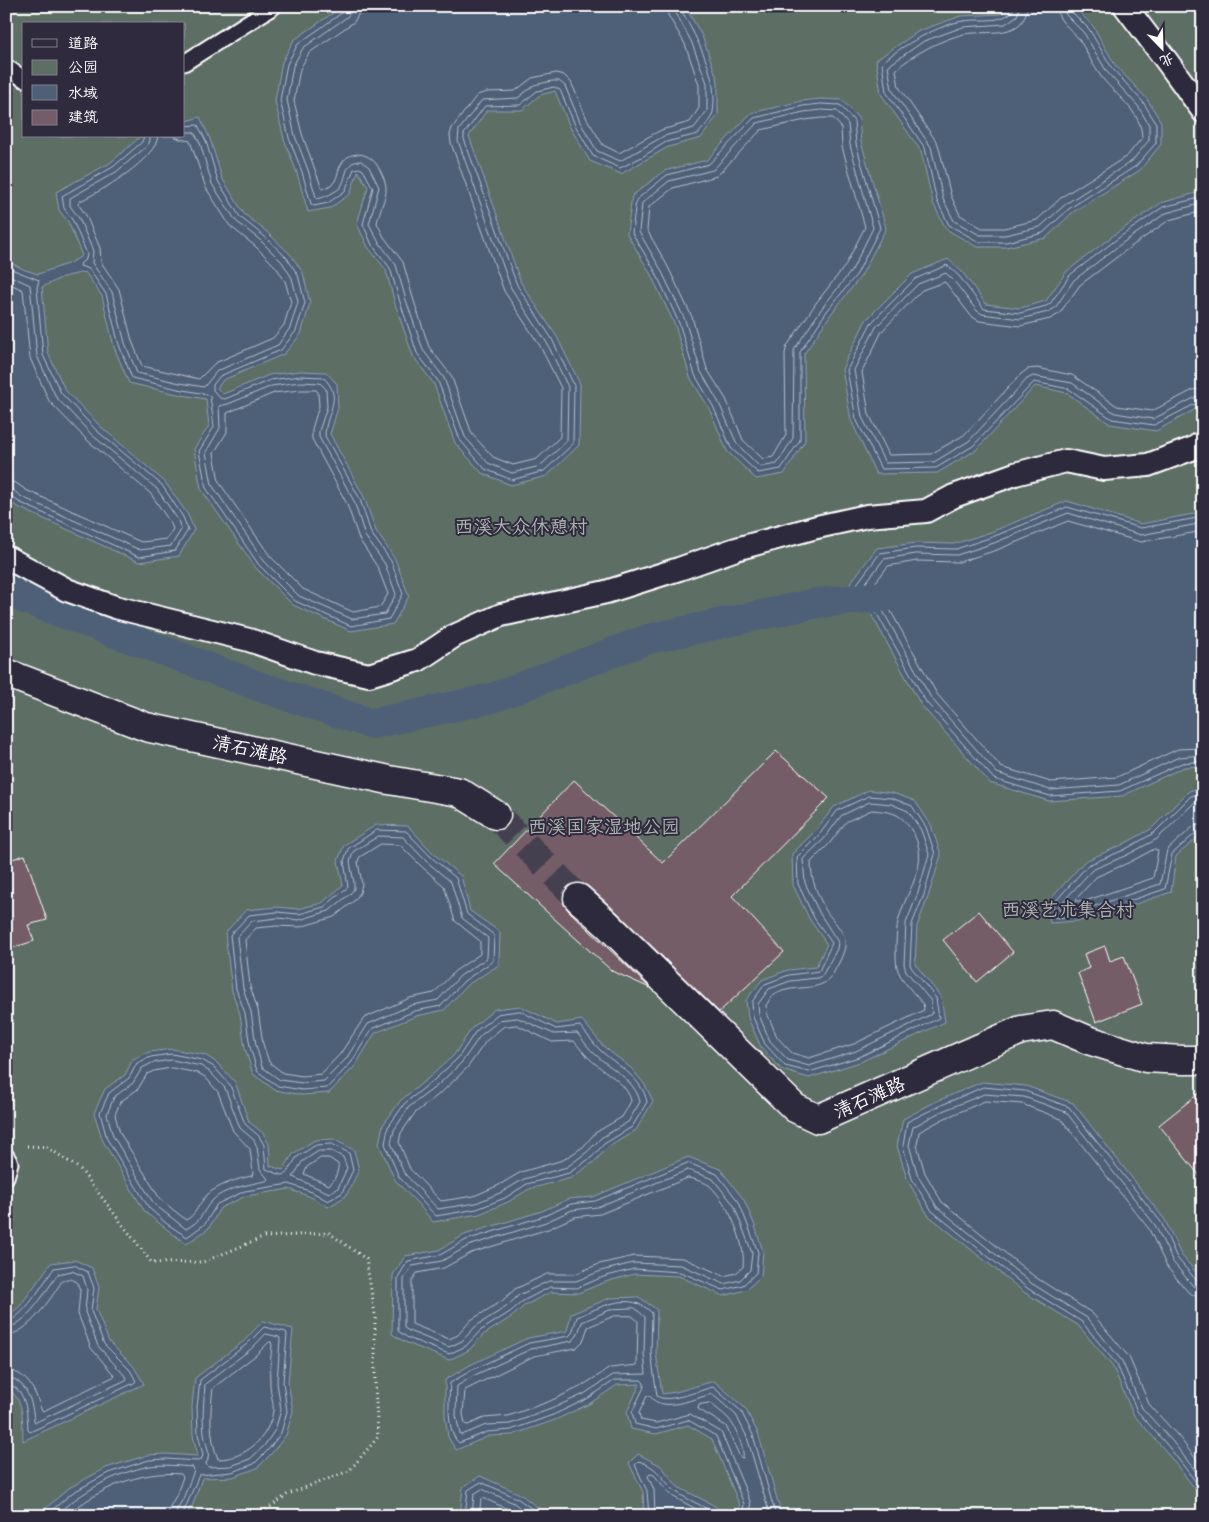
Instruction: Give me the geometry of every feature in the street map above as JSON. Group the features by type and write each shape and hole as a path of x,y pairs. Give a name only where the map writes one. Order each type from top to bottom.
{"street":[{"path":"1125,6 1203,111"},
{"path":"6,557 67,590 115,607 249,640 315,663 369,674 418,660 454,636 501,614 606,592 736,549 817,527 867,516 926,511 954,496 1015,474 1066,462 1104,470 1148,465 1194,448 1203,442"},
{"name":"清石滩路","path":"6,673 146,727 389,780 459,792 496,816"},
{"name":"清石滩路","path":"578,898 795,1108 818,1119 1021,1030 1053,1024 1088,1040 1146,1058 1203,1060"}],"lane":[{"path":"185,62 274,6"},
{"path":"6,67 22,78"},
{"path":"6,1156 10,1163 6,1177"}],"path":[{"path":"22,1145 47,1147 80,1169 152,1263 203,1262 264,1237 329,1233 366,1259 375,1314 375,1385 378,1437 349,1471 288,1494 258,1516"}],"green space":[{"name":"西溪国家湿地公园","path":"6,6 1203,6 1203,1516 6,1516"}],"water":[{"path":"343,6 685,6 702,36 718,81 718,115 701,138 668,147 621,174 590,161 570,127 555,91 540,95 522,110 487,110 469,136 521,283 557,337 580,384 579,445 547,476 511,485 482,473 455,443 434,384 413,356 395,304 386,270 368,247 357,224 368,187 358,171 350,194 330,208 308,212 297,173 284,139 275,101 282,62 294,40"},
{"path":"1011,6 1073,6 1093,26 1115,65 1147,99 1161,122 1161,144 1140,170 1073,212 1046,238 1006,247 977,247 946,229 933,203 921,151 881,94 876,60 919,31 961,16 1001,14"},
{"path":"821,99 842,100 859,119 861,142 886,228 861,276 831,314 804,354 805,441 784,474 756,479 727,451 709,408 690,377 675,325 650,273 627,234 632,196 664,171 707,160 751,113 802,101"},
{"path":"200,117 210,139 222,178 244,214 267,232 291,255 303,273 310,303 301,334 284,354 223,380 217,388 223,394 269,375 300,371 326,372 337,384 338,408 330,434 364,497 376,531 395,559 409,596 393,624 351,631 293,605 256,568 201,489 194,449 209,426 206,399 129,383 114,347 102,296 85,272 63,277 42,287 48,353 65,390 100,426 165,482 188,515 194,530 179,556 139,562 16,506 6,498 6,265 9,262 38,274 70,263 82,256 69,223 59,210 56,192 110,163 139,138 185,138 185,122"},
{"path":"1203,191 1203,405 1156,431 1110,424 1067,393 1035,386 976,450 937,473 876,474 851,420 842,369 866,320 912,274 948,259 963,273 986,304 1020,308 1046,301 1066,272 1114,235 1161,203"},
{"path":"1067,501 1141,524 1203,512 1203,766 1184,767 1122,796 1049,801 990,783 921,705 863,599 845,600 851,582 877,548 916,543 954,544 991,532"},
{"path":"6,565 26,573 8,620 6,619"},
{"path":"1203,787 1203,833 1176,856 1171,892 1089,920 1050,923 1047,903 1085,861 1122,845 1151,829 1189,791"},
{"path":"869,790 893,793 915,801 931,825 941,855 917,926 915,964 941,997 945,1022 860,1062 809,1078 782,1070 761,1047 748,1018 746,1000 762,980 788,970 816,967 827,944 810,920 793,885 792,854 815,831 834,807"},
{"path":"376,825 408,826 433,853 461,876 470,911 500,932 499,965 467,985 444,1010 416,1016 375,1033 355,1066 329,1093 302,1095 275,1090 253,1074 245,1048 240,1014 232,991 225,933 246,910 277,907 298,909 322,903 343,885 338,861 344,845"},
{"path":"520,1006 557,1024 582,1020 603,1046 631,1068 645,1085 653,1101 636,1130 607,1148 595,1161 571,1178 529,1189 508,1202 479,1214 433,1222 395,1180 379,1144 383,1125 401,1100 454,1055 472,1028 495,1009"},
{"path":"172,1049 205,1055 217,1063 235,1082 249,1122 263,1133 269,1144 270,1166 283,1170 293,1154 315,1140 333,1139 354,1150 359,1170 346,1196 328,1207 311,1197 289,1189 246,1196 220,1208 209,1228 186,1244 145,1212 103,1141 94,1113 105,1089 125,1075 133,1059 149,1052"},
{"path":"982,1082 1026,1086 1073,1103 1165,1220 1181,1255 1203,1280 1203,1499 1164,1449 1133,1414 1113,1367 1078,1325 1024,1292 928,1215 908,1181 897,1146 903,1119 935,1102"},
{"path":"688,1157 720,1169 744,1200 763,1252 761,1276 746,1290 723,1296 679,1276 634,1274 605,1282 578,1293 551,1292 525,1305 513,1316 483,1335 469,1350 449,1360 405,1342 392,1334 393,1275 405,1256 439,1250 464,1235 542,1211 569,1199 593,1197"},
{"path":"75,1260 92,1268 99,1287 96,1309 109,1342 134,1367 144,1384 23,1441 20,1405 17,1398 6,1388 6,1318 20,1306 51,1263"},
{"path":"639,1297 657,1310 656,1353 662,1394 714,1381 745,1408 758,1433 782,1516 736,1516 740,1506 712,1439 688,1425 656,1434 631,1429 627,1412 640,1384 617,1385 589,1404 555,1420 512,1435 489,1436 456,1450 448,1437 445,1416 445,1380 470,1365 528,1338 567,1331 571,1314 610,1298"},
{"path":"263,1321 293,1329 288,1382 293,1411 286,1435 257,1468 233,1477 202,1478 193,1504 186,1516 37,1516 69,1488 106,1468 148,1455 198,1456 193,1435 192,1407 195,1378 244,1341"},
{"path":"638,1454 661,1466 678,1487 715,1506 726,1516 644,1516 643,1492 629,1463"},
{"path":"480,1476 520,1494 541,1510 581,1511 586,1516 460,1516 463,1487"},
{"path":"364,1509 388,1513 394,1516 354,1516"}],"building":[{"path":"776,751 829,798 732,896 784,952 719,1012 588,886 574,883 567,887 563,895 563,903 568,910 650,988 612,971 494,864 574,780 663,863"},
{"path":"25,855 47,920 28,925 34,941 6,950 6,861"},
{"path":"979,911 1013,952 977,982 943,940"},
{"path":"1105,946 1110,961 1124,956 1142,1004 1096,1022 1078,973 1089,968 1084,954"},
{"path":"1203,1090 1203,1180 1159,1125"}],"waterway":[{"path":"6,592 258,686 372,724 492,698 648,639 817,603 898,595"}],"tunnel":[{"path":"496,815 578,898"}],"park label":[{"name":"西溪大众休憩村","path":"521,526"},
{"name":"西溪艺术集合村","path":"1068,909"}]}
